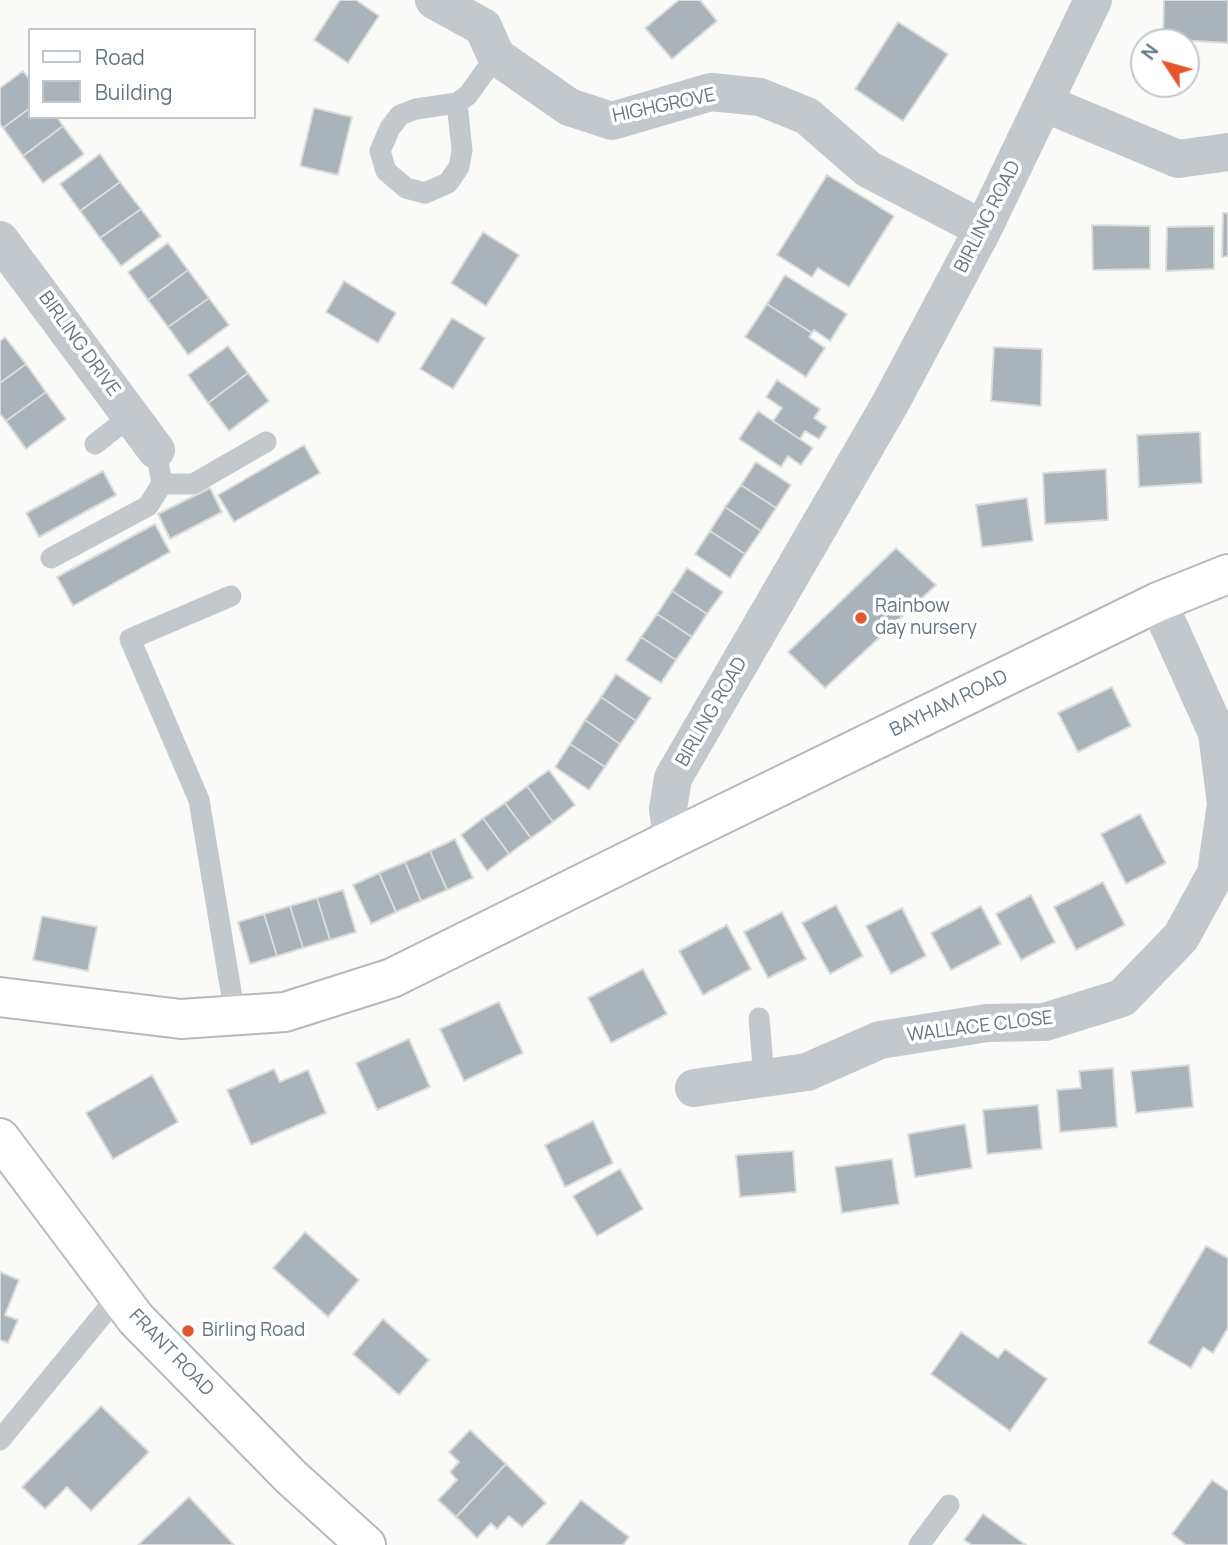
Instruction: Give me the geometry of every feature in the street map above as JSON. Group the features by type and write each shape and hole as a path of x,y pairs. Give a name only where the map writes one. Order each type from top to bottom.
{"main road":[{"name":"BAYHAM ROAD","path":"672,839 1158,602 1228,574"},
{"path":"0,997 181,1019 285,1012 392,978 672,839"},
{"name":"FRANT ROAD","path":"0,1138 136,1319 291,1477 366,1545"}],"street":[{"name":"HIGHGROVE","path":"434,0 483,27 496,56 569,107 612,121 711,92 760,97 807,116 868,169 983,229"},
{"name":"BIRLING ROAD","path":"672,839 668,809 673,778 890,404 983,229 1093,0"},
{"path":"1044,103 1178,159 1228,152"},
{"name":"BIRLING DRIVE","path":"0,240 131,416 159,467"},
{"name":"WALLACE CLOSE","path":"694,1088 807,1072 880,1040 988,1023 1045,1022 1122,999 1181,937 1216,873 1226,804 1217,733 1158,602"}],"lane":[{"path":"457,103 462,150 459,167 448,183 425,193 406,188 386,171 380,151 390,128 400,115 408,112 457,103 468,95 496,56"},
{"path":"94,444 131,416"},
{"path":"51,558 148,506 159,467 193,484 266,442"},
{"path":"231,596 130,639 199,800 235,1015"},
{"path":"759,1018 764,1078"},
{"path":"0,1440 118,1296"},
{"path":"919,1545 949,1505"}],"building":[{"path":"340,0 356,0 379,16 348,63 314,40"},
{"path":"679,0 700,0 717,21 672,59 645,28"},
{"path":"1164,0 1228,0 1228,43 1200,41 1200,28 1163,28"},
{"path":"898,22 948,54 903,121 855,89"},
{"path":"23,71 28,77 28,109 3,128 0,124 0,88"},
{"path":"314,108 352,117 338,175 300,166"},
{"path":"28,109 28,119 58,119 63,126 23,156 3,128"},
{"path":"63,126 84,154 43,183 23,156"},
{"path":"100,154 120,182 80,211 60,184"},
{"path":"827,175 894,216 849,287 818,268 812,277 777,255"},
{"path":"120,182 141,209 100,238 80,211"},
{"path":"141,209 161,236 121,266 100,238"},
{"path":"1223,213 1228,213 1228,256 1222,257"},
{"path":"1092,225 1150,226 1150,269 1093,270"},
{"path":"1214,226 1214,269 1166,271 1167,227"},
{"path":"483,232 519,255 486,306 451,283"},
{"path":"168,243 188,270 148,300 128,272"},
{"path":"188,270 209,298 168,327 148,300"},
{"path":"785,275 847,314 830,341 814,330 812,333 767,304"},
{"path":"344,281 396,313 378,343 326,312"},
{"path":"209,298 229,325 188,355 168,327"},
{"path":"767,304 812,333 809,337 825,348 806,377 745,337"},
{"path":"452,318 485,338 453,389 420,369"},
{"path":"5,337 26,364 0,383 0,341"},
{"path":"228,346 248,373 208,403 188,375"},
{"path":"994,347 1042,349 1041,406 991,401"},
{"path":"26,364 46,392 6,421 0,414 0,383"},
{"path":"248,373 269,401 229,431 208,403"},
{"path":"777,380 820,409 814,418 827,427 819,439 805,431 800,439 773,421 782,408 766,397"},
{"path":"46,392 66,419 26,449 6,421"},
{"path":"758,411 813,448 801,465 788,456 781,467 739,439"},
{"path":"1200,432 1202,483 1139,487 1137,435"},
{"path":"304,445 320,473 234,522 218,495"},
{"path":"756,462 791,485 776,508 741,485"},
{"path":"1106,469 1108,520 1045,524 1043,473"},
{"path":"103,471 116,495 39,537 26,513"},
{"path":"741,485 776,508 761,531 725,507"},
{"path":"210,488 222,512 170,539 158,514"},
{"path":"1027,498 1033,541 982,547 976,505"},
{"path":"725,507 761,531 745,554 710,531"},
{"path":"155,524 170,552 73,606 57,577"},
{"path":"710,531 745,554 730,578 695,554"},
{"name":"Rainbow day nursery","path":"896,548 936,585 825,688 788,652"},
{"path":"687,568 723,592 707,614 672,591"},
{"path":"672,591 707,614 692,637 657,614"},
{"path":"657,614 692,637 676,660 641,637"},
{"path":"641,637 676,660 661,683 626,660"},
{"path":"616,674 651,698 636,721 601,697"},
{"path":"1112,687 1131,726 1078,752 1058,713"},
{"path":"601,697 636,721 620,744 585,720"},
{"path":"585,720 620,744 605,767 570,744"},
{"path":"570,744 605,767 589,790 555,767"},
{"path":"549,770 575,805 553,822 527,786"},
{"path":"527,786 553,822 531,838 505,803"},
{"path":"505,803 531,838 509,854 483,818"},
{"path":"1140,814 1166,863 1126,884 1101,834"},
{"path":"483,818 509,854 487,871 461,835"},
{"path":"455,839 473,878 447,890 430,851"},
{"path":"430,851 447,890 421,901 405,862"},
{"path":"405,862 421,901 396,912 379,873"},
{"path":"379,873 396,912 371,924 353,885"},
{"path":"1103,882 1125,925 1076,950 1054,907"},
{"path":"343,890 356,932 330,940 317,898"},
{"path":"1031,895 1055,942 1021,960 996,914"},
{"path":"317,898 330,940 303,948 290,906"},
{"path":"836,905 863,956 830,974 802,923"},
{"path":"290,906 303,948 277,956 264,914"},
{"path":"981,906 1001,944 951,970 931,933"},
{"path":"902,908 926,956 891,974 866,926"},
{"path":"782,912 806,959 768,978 744,932"},
{"path":"264,914 277,956 250,964 238,922"},
{"path":"42,916 97,927 88,971 33,960"},
{"path":"727,925 751,969 703,995 679,951"},
{"path":"643,969 667,1014 611,1043 588,998"},
{"path":"499,1002 523,1053 464,1081 440,1029"},
{"path":"409,1039 430,1087 377,1110 356,1063"},
{"path":"1189,1065 1193,1107 1136,1113 1131,1071"},
{"path":"1113,1068 1117,1127 1060,1132 1057,1090 1081,1088 1079,1071"},
{"path":"274,1069 280,1082 308,1070 326,1113 251,1145 227,1090"},
{"path":"152,1075 178,1122 113,1159 86,1113"},
{"path":"1038,1105 1042,1149 987,1154 983,1110"},
{"path":"593,1121 613,1163 565,1187 545,1145"},
{"path":"965,1124 972,1168 915,1177 908,1134"},
{"path":"793,1151 796,1192 740,1197 736,1155"},
{"path":"892,1159 899,1204 842,1213 835,1167"},
{"path":"620,1169 643,1209 597,1236 573,1196"},
{"path":"305,1232 359,1280 328,1317 273,1268"},
{"path":"1206,1246 1228,1258 1228,1328 1213,1353 1203,1347 1191,1368 1148,1343"},
{"path":"0,1272 19,1280 5,1315 18,1320 8,1343 0,1340"},
{"path":"383,1319 429,1360 399,1395 353,1354"},
{"path":"961,1332 998,1358 1005,1349 1047,1379 1010,1431 931,1374"},
{"path":"101,1406 149,1452 91,1511 67,1487 45,1509 22,1487"},
{"path":"470,1430 506,1464 456,1517 438,1500 457,1480 450,1472 459,1462 449,1452"},
{"path":"506,1464 546,1503 522,1527 509,1516 497,1529 491,1523 477,1538 456,1517"},
{"path":"1212,1480 1228,1491 1228,1545 1186,1545 1172,1534"},
{"path":"189,1497 234,1545 138,1545"},
{"path":"581,1500 629,1537 623,1545 546,1545"},
{"path":"983,1514 1026,1545 972,1545 964,1540"}],"place":[{"name":"Rainbow day nursery","path":"861,618"},
{"name":"Birling Road","path":"188,1331"}]}
